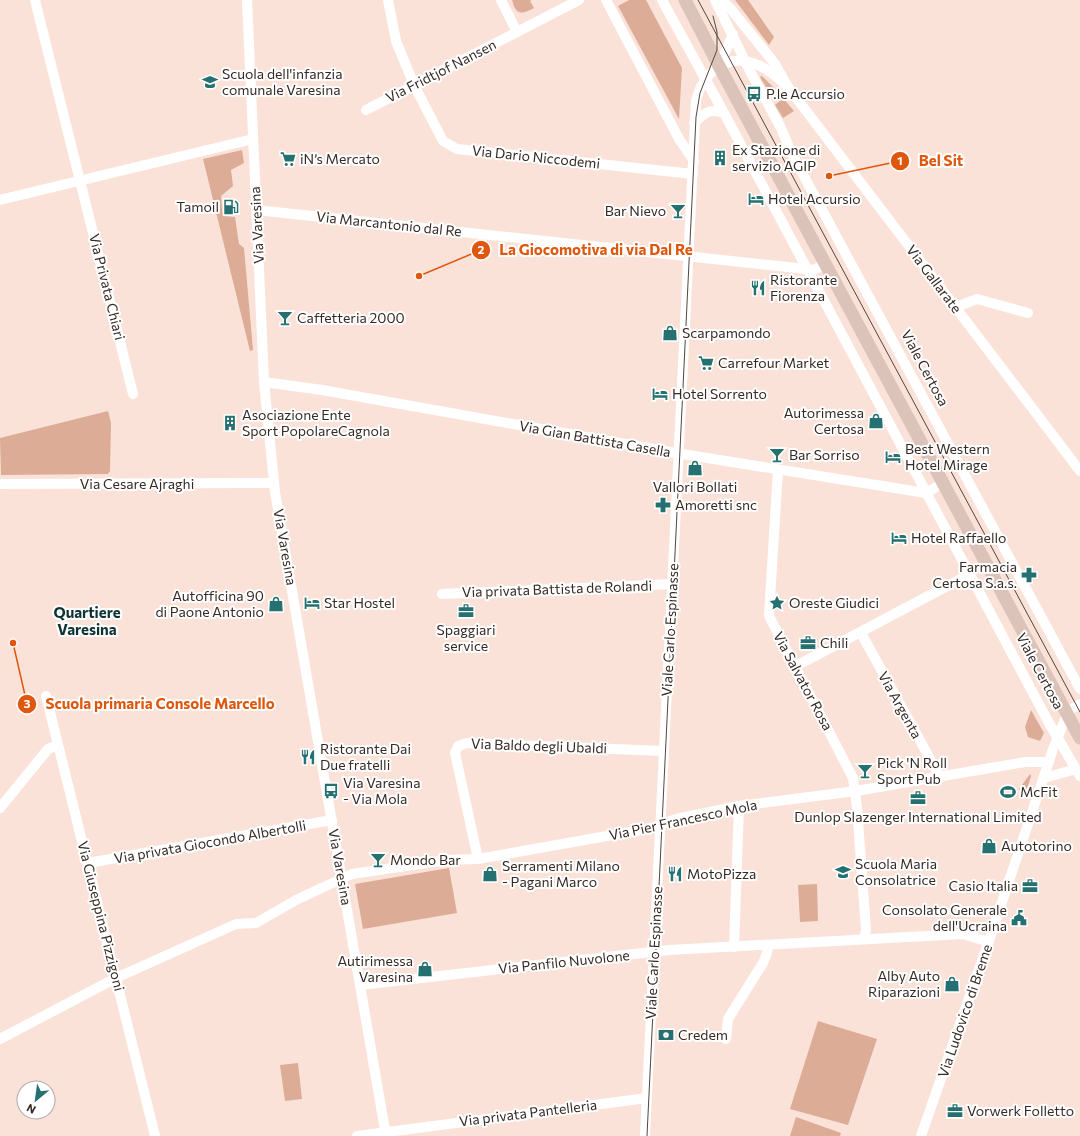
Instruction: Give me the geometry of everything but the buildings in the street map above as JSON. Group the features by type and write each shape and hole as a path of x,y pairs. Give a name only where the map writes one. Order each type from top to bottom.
{"main road":[{"name":"Viale Certosa","path":"686,0 719,66 1080,738"}],"street":[{"name":"Via Privata Chiari","path":"35,0 133,394"},
{"name":"Via Varesina","path":"246,0 249,139 256,210 264,382 274,483 386,1134"},
{"name":"Via Dario Niccodemi","path":"388,0 396,42 414,85 443,141 457,149 693,174"},
{"path":"501,0 517,32"},
{"name":"Via Fridtjof Nansen","path":"366,110 579,0"},
{"path":"606,0 679,139 694,162"},
{"name":"Viale Certosa","path":"662,0 724,112 1058,738 1078,772"},
{"name":"Viale Certosa","path":"715,0 780,126 796,161 1080,688"},
{"path":"721,0 730,8 775,64 788,87"},
{"path":"719,66 733,34"},
{"path":"705,79 719,66 731,61 746,62 757,64 766,68 788,87"},
{"name":"Viale Carlo Espinasse","path":"645,1136 688,257 694,162 694,123 696,101 699,89 705,79"},
{"name":"Via Gallarate","path":"788,87 1080,471"},
{"path":"694,123 710,110 724,112"},
{"path":"0,200 249,139"},
{"name":"Via Marcantonio dal Re","path":"256,210 807,269"},
{"path":"807,269 814,270 826,263"},
{"path":"956,307 977,299 1028,313"},
{"name":"Via Gian Battista Casella","path":"264,382 322,390 778,470 926,493"},
{"name":"Via Salvator Rosa","path":"778,470 769,616 853,778 856,791 866,930 864,939"},
{"name":"Via Cesare Ajraghi","path":"0,484 274,483"},
{"path":"926,493 943,483"},
{"path":"796,666 861,633 970,574"},
{"name":"Via privata Battista de Rolandi","path":"442,594 672,584"},
{"name":"Via Argenta","path":"861,633 940,778"},
{"name":"Via Giuseppina Pizzigoni","path":"46,696 155,1136"},
{"path":"1068,714 1071,709 1080,704"},
{"name":"Viale Certosa","path":"1053,749 1068,714"},
{"name":"Via Baldo degli Ubaldi","path":"478,859 455,753 458,746 466,743 664,751"},
{"path":"0,808 48,749 58,744"},
{"name":"Via Ludovico di Breme","path":"921,1136 989,942 1053,749"},
{"name":"Via Pier Francesco Mola","path":"116,978 236,924 256,923 298,899 352,874 439,861 478,859 660,826 676,819 739,806 856,791 940,778 1025,762 1049,762"},
{"path":"1044,778 1078,772"},
{"path":"734,947 739,806"},
{"name":"Via privata Giocondo Albertolli","path":"88,863 332,820"},
{"name":"Via Panfilo Nuvolone","path":"360,985 654,952 963,934 989,942"},
{"path":"726,1039 728,1019 763,963 768,953 768,945"},
{"path":"0,1039 116,978"},
{"name":"Via privata Pantelleria","path":"357,1136 386,1134 647,1098"}],"shaded area":[{"path":"512,0 532,0 530,1 534,8 526,12 517,11"},
{"path":"629,0 646,0 682,68 679,119 618,6"},
{"path":"735,0 748,0 774,37 769,45"},
{"path":"762,76 778,92 772,97 760,77"},
{"path":"783,98 794,111 783,118 775,105"},
{"path":"242,150 244,163 231,170 233,186 221,196 223,216 235,217 239,244 244,248 253,350 250,351 203,159"},
{"path":"108,411 111,423 110,471 108,474 1,475 0,438"},
{"path":"1031,710 1044,733 1040,741 1028,737 1025,727"},
{"path":"1030,774 1031,776 1025,795 1019,789"},
{"path":"449,868 457,913 363,929 355,884"},
{"path":"817,884 818,921 800,922 798,885"},
{"path":"818,1021 877,1039 848,1125 790,1109"},
{"path":"298,1063 302,1099 285,1101 280,1065"},
{"path":"796,1117 841,1133 840,1136 790,1136"}],"tram line":[{"path":"698,0 1080,712"},
{"path":"647,1136 696,117 700,93 717,50 717,32 713,16"}],"place":[{"name":"Scuola dell'infanzia comunale Varesina","path":"210,82"},
{"name":"P.le Accursio","path":"754,94"},
{"name":"Ex Stazione di servizio AGIP","path":"720,158"},
{"name":"iN’s Mercato","path":"288,159"},
{"name":"Bel Sit","path":"829,176"},
{"name":"Hotel Accursio","path":"756,199"},
{"name":"Tamoil","path":"231,207"},
{"name":"Bar Nievo","path":"678,211"},
{"name":"La Giocomotiva di via Dal Re","path":"419,276"},
{"name":"Ristorante Fiorenza","path":"758,288"},
{"name":"Caffetteria 2000","path":"285,318"},
{"name":"Scarpamondo","path":"670,333"},
{"name":"Carrefour Market","path":"706,363"},
{"name":"Hotel Sorrento","path":"660,394"},
{"name":"Autorimessa Certosa","path":"876,421"},
{"name":"Asociazione Ente Sport PopolareCagnola","path":"230,423"},
{"name":"Bar Sorriso","path":"777,455"},
{"name":"Best Western Hotel Mirage","path":"893,457"},
{"name":"Vallori Bollati","path":"695,468"},
{"name":"Amoretti snc","path":"663,505"},
{"name":"Hotel Raffaello","path":"899,538"},
{"name":"Farmacia Certosa S.a.s.","path":"1029,575"},
{"name":"Star Hostel","path":"312,603"},
{"name":"Oreste Giudici","path":"777,603"},
{"name":"Autofficina 90 di Paone Antonio","path":"276,604"},
{"name":"Spaggiari service","path":"466,611"},
{"name":"Scuola primaria Console Marcello","path":"13,643"},
{"name":"Chili","path":"808,643"},
{"name":"Ristorante Dai Due fratelli","path":"308,757"},
{"name":"Pick 'N Roll Sport Pub","path":"865,771"},
{"name":"Via Varesina - Via Mola","path":"331,791"},
{"name":"McFit","path":"1008,792"},
{"name":"Dunlop Slazenger International Limited","path":"918,798"},
{"name":"Autotorino","path":"989,846"},
{"name":"Mondo Bar","path":"378,860"},
{"name":"Scuola Maria Consolatrice","path":"843,872"},
{"name":"Serramenti Milano - Pagani Marco","path":"490,874"},
{"name":"MotoPizza","path":"675,874"},
{"name":"Casio Italia","path":"1030,886"},
{"name":"Consolato Generale dell'Ucraina","path":"1019,918"},
{"name":"Autirimessa Varesina","path":"425,969"},
{"name":"Alby Auto Riparazioni","path":"952,984"},
{"name":"Credem","path":"666,1035"},
{"name":"Vorwerk Folletto","path":"955,1111"}],"district":[{"name":"Quartiere Varesina","path":"87,622"}]}
